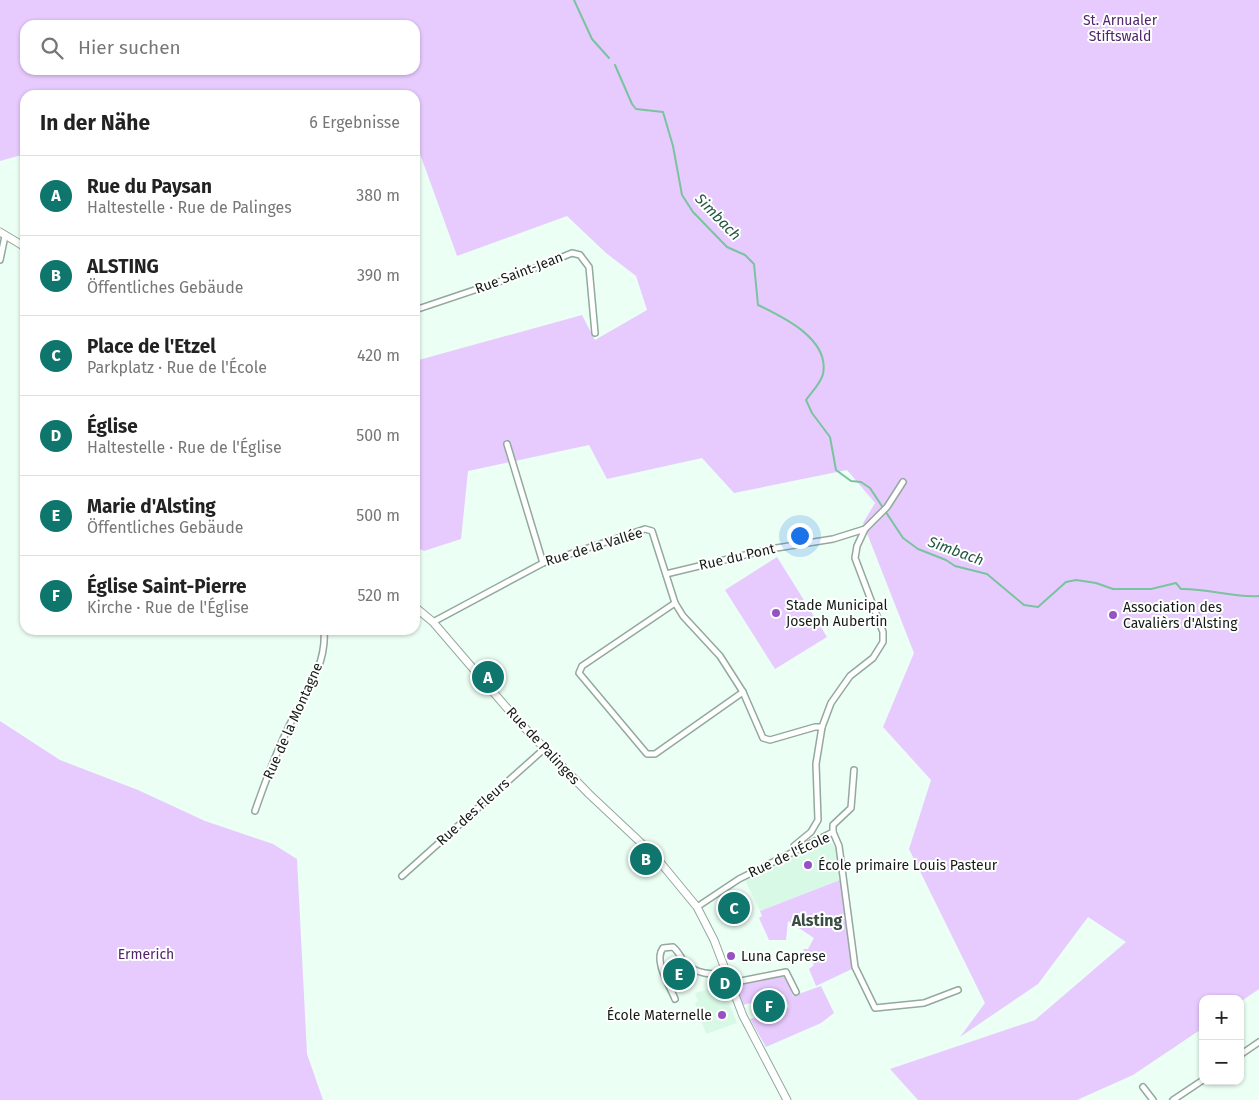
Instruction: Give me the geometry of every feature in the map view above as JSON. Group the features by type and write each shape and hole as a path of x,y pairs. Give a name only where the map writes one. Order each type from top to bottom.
{"main road":[{"path":"3,234 20,244"},
{"name":"Rue de Palinges","path":"420,611 433,622 544,748 655,856 677,880 697,907 714,940 743,1016 787,1100"}],"street":[{"path":"0,260 3,234"},
{"name":"Rue Saint-Jean","path":"420,308 516,276 572,253 580,255 589,267 595,333"},
{"path":"507,444 543,563"},
{"name":"Rue du Pont","path":"666,574 770,549 833,539 865,529 885,509 903,482"},
{"name":"Rue de la Vallée","path":"433,622 543,563 645,529 652,531 675,603 683,616 720,656 743,692 764,738 770,740 815,727 822,728"},
{"path":"794,851 794,846 810,832 818,820 816,764 822,728 831,703 850,676 873,658 883,642 883,632 855,558 857,546 865,529"},
{"path":"675,603 582,666 579,673 647,754 654,754 743,692"},
{"name":"Rue de la Montagne","path":"254,811 288,726 320,664 325,643 324,635"},
{"name":"Rue des Fleurs","path":"402,876 544,748"},
{"path":"833,832 833,825 851,808 854,770"},
{"name":"Rue de l'École","path":"697,907 739,878 833,832 840,846 855,967 875,1008 924,1003 958,990"},
{"path":"676,999 660,962 659,954 663,948 673,948 686,964 696,970 712,974 726,971"},
{"path":"731,983 786,972 796,992"},
{"path":"1244,1052 1259,1042"},
{"path":"1174,1100 1199,1083"},
{"path":"1143,1087 1153,1100"}],"shaded area":[{"name":"École primaire Louis Pasteur","path":"827,839 837,849 840,880 760,911 745,880"},
{"path":"722,985 737,1023 706,1034 695,1003 698,1001 695,993"}],"green space":[{"name":"St. Arnualer Stiftswald","path":"0,0 1259,0 1259,989 1244,999 1244,995 1199,995 1199,1031 1133,1075 1077,1100 918,1100 890,1069 1035,1020 1126,942 1088,917 1038,984 960,1037 985,1003 909,849 931,780 883,727 914,653 863,523 875,503 847,470 734,493 702,458 607,479 589,445 468,471 461,539 424,551 420,549 420,360 582,315 595,340 647,310 636,276 606,253 567,216 457,256 420,154 420,90 20,90 20,155 0,161"},
{"name":"Stade Municipal Joseph Aubertin","path":"777,557 827,637 775,669 725,590"},
{"name":"Ermerich","path":"0,721 60,760 138,790 205,821 273,844 297,859 307,1054 323,1100 0,1100"},
{"path":"840,880 852,969 816,986 809,969 814,965 803,949 808,949 814,938 788,921 786,940 769,940 759,918 762,916 760,911"},
{"path":"785,976 793,996 821,986 834,1013 821,1023 766,1047 750,1019 789,1007 784,994 743,1005 736,985"}],"waterway":[{"name":"Simbach","path":"574,0 592,39 609,58"},
{"name":"Simbach","path":"615,65 636,109 663,112 673,146 682,195 693,212 727,247 745,255 754,264 758,305 780,316 802,331 819,350 823,361 823,374 806,400 812,413 830,437 836,470 851,481 861,482 870,488 903,538 918,549 946,560 955,566 987,574 1024,605 1038,607 1066,582 1076,580 1096,583 1113,589 1151,589 1176,583 1181,589 1239,596 1259,596"}],"place":[{"name":"Stade Municipal Joseph Aubertin","path":"776,613"},
{"name":"Association des Cavalièrs d'Alsting","path":"1113,615"},
{"name":"Rue du Paysan","path":"488,677"},
{"name":"ALSTING","path":"646,859"},
{"name":"École primaire Louis Pasteur","path":"808,865"},
{"name":"Place de l'Etzel","path":"734,908"},
{"name":"Luna Caprese","path":"731,956"},
{"name":"Marie d'Alsting","path":"679,974"},
{"name":"Église","path":"725,983"},
{"name":"Église Saint-Pierre","path":"769,1006"},
{"name":"École Maternelle","path":"722,1015"}],"district":[{"name":"Alsting","path":"817,920"}]}
